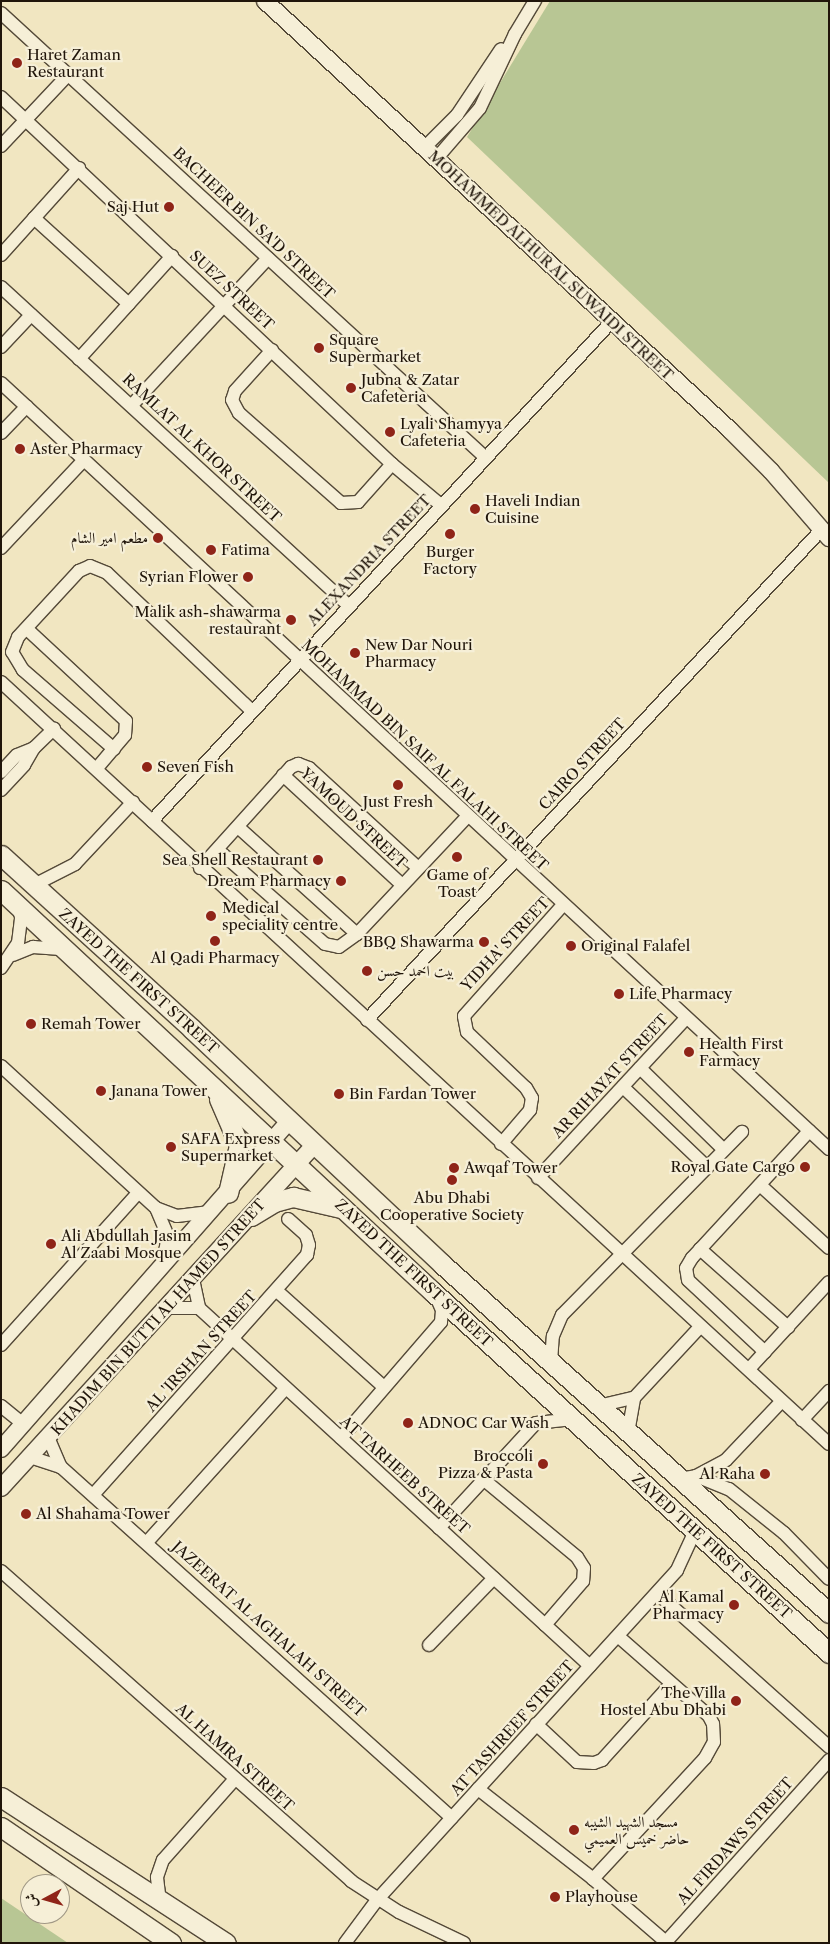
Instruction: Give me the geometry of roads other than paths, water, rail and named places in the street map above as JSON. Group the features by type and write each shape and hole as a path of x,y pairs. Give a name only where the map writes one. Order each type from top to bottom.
{"main road":[{"name":"ZAYED THE FIRST STREET","path":"1,855 598,1406 628,1433 687,1478 829,1613"},
{"name":"ZAYED THE FIRST STREET","path":"1,890 433,1292 829,1653"},
{"path":"213,1087 239,1145 228,1193"},
{"path":"251,1216 274,1202 293,1197 319,1201 347,1211"},
{"path":"1,1796 160,1902 226,1943"},
{"path":"1,1828 170,1943"}],"street":[{"name":"MOHAMMED ALHUR AL SUWAIDI STREET","path":"265,1 751,450 825,534"},
{"path":"430,154 535,1"},
{"name":"BACHEER BIN SA'D STREET","path":"1,13 486,458"},
{"path":"430,154 468,124 485,99 514,34"},
{"path":"1,146 68,75"},
{"name":"SUEZ STREET","path":"1,97 225,304 392,464 442,506"},
{"path":"458,115 468,124"},
{"path":"1,255 79,168"},
{"path":"34,218 129,304"},
{"path":"79,359 172,256"},
{"path":"132,405 268,258"},
{"name":"RAMLAT AL KHOR STREET","path":"1,287 132,405 349,606"},
{"path":"1,347 31,315"},
{"name":"ALEXANDRIA STREET","path":"152,821 611,322"},
{"path":"272,350 235,391 233,405 337,500 347,504 363,498 392,464"},
{"name":"MOHAMMAD BIN SAIF AL FALAHI STREET","path":"1,383 467,817 829,1149"},
{"path":"1,433 26,406"},
{"path":"1,548 84,460"},
{"name":"CAIRO STREET","path":"366,1020 515,860 825,534"},
{"path":"114,749 15,662 12,648 79,571 97,567 252,712"},
{"path":"27,629 124,717 127,731 97,768"},
{"path":"1,682 97,768 200,868 829,1444"},
{"path":"1,790 24,765 34,748 54,729"},
{"path":"1,772 17,755 34,748"},
{"path":"200,868 286,773 298,764 306,766 418,868"},
{"name":"YAMOUD STREET","path":"286,773 402,886"},
{"path":"34,885 75,864 133,802"},
{"path":"218,850 325,944 340,947 354,937 467,817"},
{"path":"238,827 354,937"},
{"path":"1,968 13,955 21,930 18,905"},
{"name":"YIDHA' STREET","path":"501,1144 530,1110 532,1098 526,1088 467,1032 464,1016 563,905"},
{"path":"13,955 44,946 65,950"},
{"name":"AR RIHAYAT STREET","path":"538,1178 686,1018"},
{"path":"1,1066 156,1208 177,1216 210,1212"},
{"path":"640,1068 724,1150"},
{"path":"623,1086 707,1167"},
{"name":"KHADIM BIN BUTTI AL HAMED STREET","path":"4,1441 23,1424 162,1265 228,1193 289,1121"},
{"path":"765,1352 688,1280 688,1263 809,1131"},
{"path":"551,1362 553,1336 562,1315 620,1254 641,1237 742,1132"},
{"name":"KHADIM BIN BUTTI AL HAMED STREET","path":"1,1488 314,1145"},
{"path":"760,1185 829,1248"},
{"path":"1,1345 138,1193"},
{"path":"156,1208 168,1236 162,1265"},
{"path":"277,1291 309,1250 306,1235 288,1219"},
{"path":"700,1249 788,1327"},
{"path":"166,1308 199,1308 193,1279"},
{"path":"749,1369 829,1282"},
{"name":"AL 'IRSHAN STREET","path":"93,1495 277,1291 384,1387"},
{"path":"341,1438 441,1322 442,1310 433,1292"},
{"name":"AT TARHEEB STREET","path":"199,1308 590,1666"},
{"path":"628,1433 634,1398 700,1327"},
{"path":"148,1541 286,1388"},
{"path":"802,1420 829,1391"},
{"path":"598,1406 634,1398"},
{"path":"687,1478 726,1460 782,1401"},
{"path":"1,1406 23,1424"},
{"path":"439,1528 536,1423 573,1419"},
{"name":"JAZEERAT AL AGHALAH STREET","path":"48,1437 61,1467"},
{"name":"JAZEERAT AL AGHALAH STREET","path":"30,1457 61,1467 148,1541 452,1818"},
{"path":"726,1460 724,1478 729,1489"},
{"path":"687,1478 729,1489 784,1533 829,1579"},
{"path":"483,1480 577,1557 584,1568 583,1581 545,1625"},
{"name":"AT TASHREEF STREET","path":"344,1943 377,1900 682,1564 695,1531"},
{"name":"AL HAMRA STREET","path":"1,1570 235,1779 377,1900 464,1943"},
{"path":"429,1645 494,1578"},
{"path":"657,1593 829,1747"},
{"path":"593,1879 705,1758 714,1742 713,1724 709,1716 618,1636"},
{"path":"536,1724 577,1762 594,1763 602,1760 671,1684"},
{"name":"AL FIRDAWS STREET","path":"665,1942 829,1760"},
{"path":"160,1902 157,1877 163,1860 235,1779"},
{"path":"478,1789 593,1879 665,1942"}],"place":[{"name":"Haret Zaman Restaurant","path":"17,63"},
{"name":"Saj Hut","path":"169,207"},
{"name":"Square Supermarket","path":"319,348"},
{"name":"Jubna & Zatar Cafeteria","path":"351,388"},
{"name":"Lyali Shamyya Cafeteria","path":"390,432"},
{"name":"Aster Pharmacy","path":"20,449"},
{"name":"Haveli Indian Cuisine","path":"475,509"},
{"name":"Burger Factory","path":"450,534"},
{"name":"مطعم امير الشام","path":"158,538"},
{"name":"Fatima","path":"211,550"},
{"name":"Syrian Flower","path":"248,577"},
{"name":"Malik ash-shawarma restaurant","path":"291,620"},
{"name":"New Dar Nouri Pharmacy","path":"355,653"},
{"name":"Seven Fish","path":"147,767"},
{"name":"Just Fresh","path":"398,785"},
{"name":"Game of Toast","path":"457,857"},
{"name":"Sea Shell Restaurant","path":"318,860"},
{"name":"Dream Pharmacy","path":"341,881"},
{"name":"Medical speciality centre","path":"211,916"},
{"name":"Al Qadi Pharmacy","path":"215,941"},
{"name":"BBQ Shawarma","path":"484,942"},
{"name":"Original Falafel","path":"571,946"},
{"name":"بيت احمد حسن","path":"367,971"},
{"name":"Life Pharmacy","path":"619,994"},
{"name":"Remah Tower","path":"31,1024"},
{"name":"Health First Farmacy","path":"689,1052"},
{"name":"Janana Tower","path":"101,1091"},
{"name":"Bin Fardan Tower","path":"339,1094"},
{"name":"SAFA Express Supermarket","path":"171,1147"},
{"name":"Royal Gate Cargo","path":"805,1167"},
{"name":"Awqaf Tower","path":"454,1168"},
{"name":"Abu Dhabi Cooperative Society","path":"452,1180"},
{"name":"Ali Abdullah Jasim Al Zaabi Mosque","path":"51,1244"},
{"name":"ADNOC Car Wash","path":"408,1423"},
{"name":"Broccoli Pizza & Pasta","path":"543,1464"},
{"name":"Al Raha","path":"765,1474"},
{"name":"Al Shahama Tower","path":"26,1514"},
{"name":"Al Kamal Pharmacy","path":"734,1605"},
{"name":"The Villa Hostel Abu Dhabi","path":"736,1701"},
{"name":"مسجد الشهيد الشيبه حاضر خميس العميمي","path":"574,1830"},
{"name":"Playhouse","path":"555,1897"}]}
